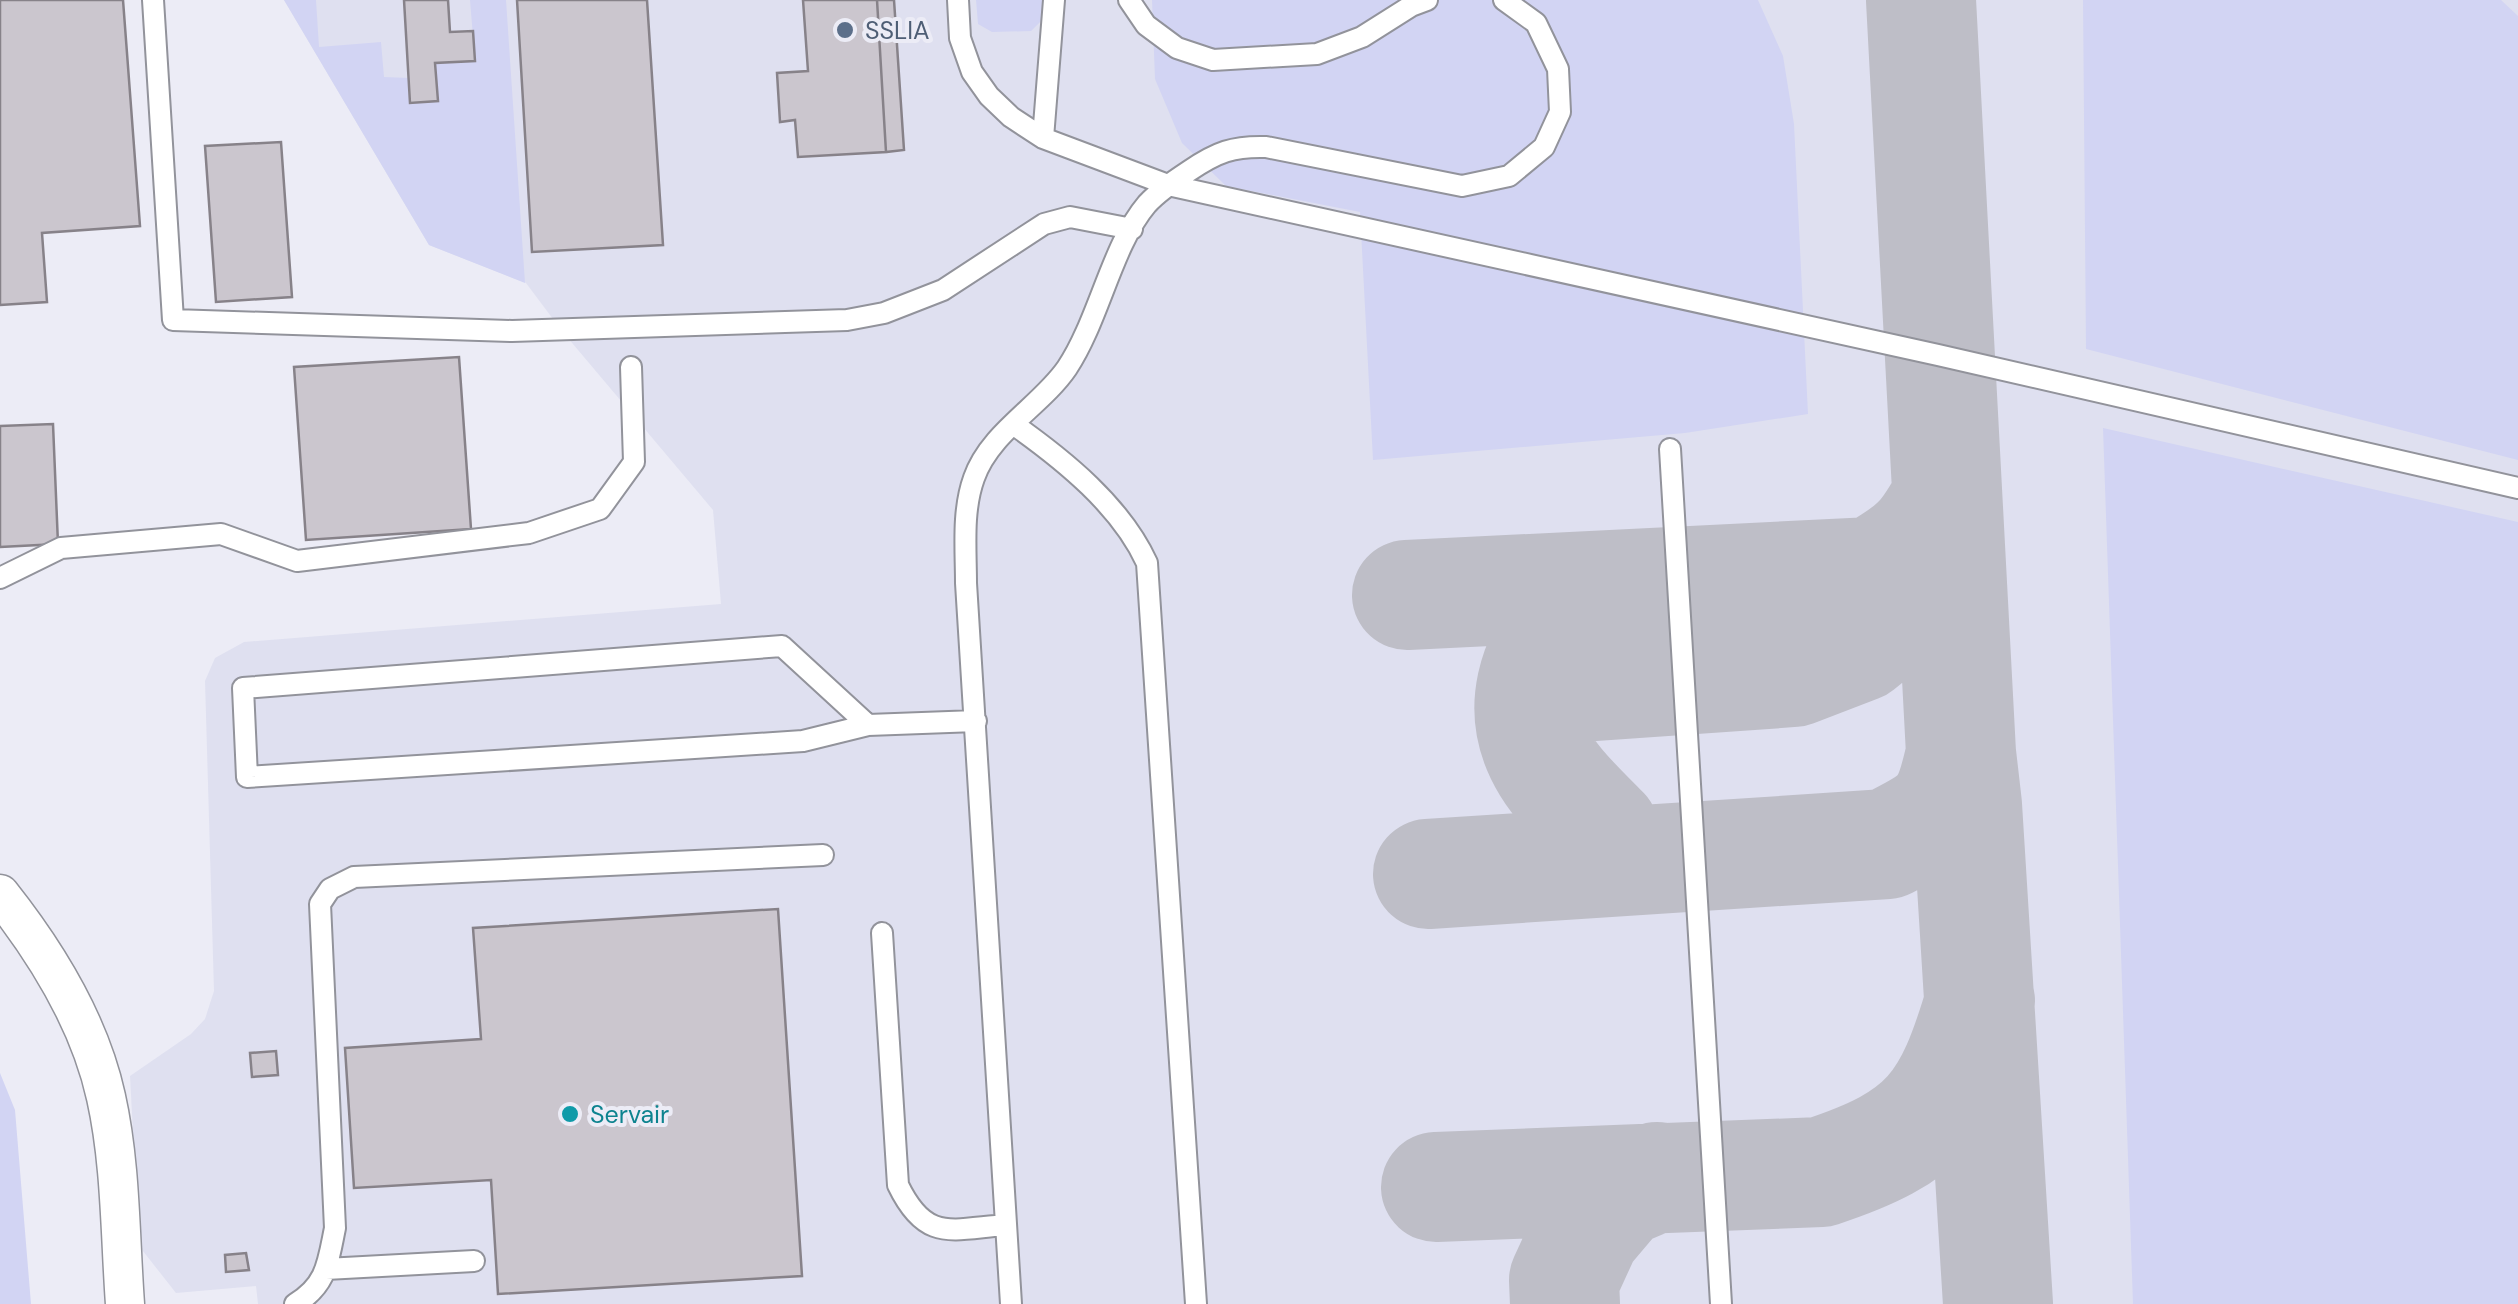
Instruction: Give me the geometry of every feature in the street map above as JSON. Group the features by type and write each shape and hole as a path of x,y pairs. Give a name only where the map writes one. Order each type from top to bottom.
{"street":[{"path":"0,894 58,980 88,1042 106,1096 114,1150 125,1304"}],"lane":[{"path":"153,0 172,320 562,331 847,320 884,313 943,290 1044,224 1070,217 1132,230"},
{"path":"958,0 960,38 972,72 1011,117 1042,138 1168,185 2518,488"},
{"path":"1042,138 1054,0"},
{"path":"1129,0 1146,25 1177,48 1213,60 1317,54 1362,38 1427,0"},
{"path":"1011,1304 966,584 969,498 975,474 1014,424 1064,372 1085,338 1146,206 1168,185 1207,159 1237,146 1266,147 1462,186 1509,176 1544,146 1560,112 1558,70 1536,23 1504,0"},
{"path":"0,578 62,548 221,534 297,562 529,534 600,510 634,462 631,367"},
{"path":"1014,424 1040,443 1120,518 1147,564 1196,1304"},
{"path":"1670,449 1721,1304"},
{"path":"868,726 782,646 243,688 247,777 803,741 868,726 976,720"},
{"path":"295,1304 314,1292 326,1268 335,1228 320,904 330,889 354,877 823,855"},
{"path":"882,933 898,1185 922,1222 940,1230 1006,1226"},
{"path":"326,1268 474,1260"}],"shaded area":[{"path":"284,0 2518,0 2518,1304 258,1304 256,1286 176,1293 139,1246 130,1076 191,1034 205,1019 214,991 205,681 215,658 244,642 721,604 713,510 526,283 429,245"},
{"path":"284,0 316,0 319,47 381,42 384,77 409,78 411,103 437,101 435,63 475,61 470,0 506,0 525,283 429,245"},
{"path":"976,0 1046,0 1045,17 1031,31 992,32 978,24"},
{"path":"1152,0 1758,0 1783,56 1794,124 1808,414 1685,433 1373,460 1360,212 1226,186 1182,143 1155,79"},
{"path":"2083,0 2501,0 2518,16 2518,460 2086,349"},
{"path":"2103,428 2518,522 2518,1304 2133,1304"},
{"path":"0,1073 15,1110 31,1304 0,1304"}],"building":[{"path":"0,0 123,0 140,226 42,233 47,302 0,305"},
{"path":"404,0 448,0 450,32 473,31 475,61 435,63 438,101 410,103"},
{"path":"517,0 647,0 663,245 532,252"},
{"path":"803,0 877,0 886,152 798,157 795,120 780,122 777,73 808,71"},
{"path":"877,0 894,0 904,150 886,152"},
{"path":"281,142 292,297 216,302 205,146"},
{"path":"459,357 471,529 306,540 294,367"},
{"path":"53,424 58,544 0,547 0,426"},
{"name":"Servair","path":"778,909 802,1276 498,1294 491,1180 354,1188 345,1048 481,1039 473,928"},
{"path":"276,1051 278,1075 252,1077 250,1053"},
{"path":"246,1253 249,1270 226,1272 225,1255"}],"taxiway":[{"path":"1921,0 1961,753 1998,1304"},
{"path":"1407,595 1873,572 1917,541 1947,497 1928,566 1891,621 1859,647 1794,672 1582,687"},
{"path":"1573,612 1538,666 1529,705 1531,725 1553,776 1604,831"},
{"path":"1428,874 1887,844 1939,811 1951,789 1961,753"},
{"path":"1436,1187 1821,1172 1886,1145 1929,1113 1957,1067 1980,1001"},
{"path":"1565,1304 1564,1280 1586,1232 1619,1193 1657,1177"}],"place":[{"name":"SSLIA","path":"845,30"},
{"name":"Servair","path":"570,1114"}]}
